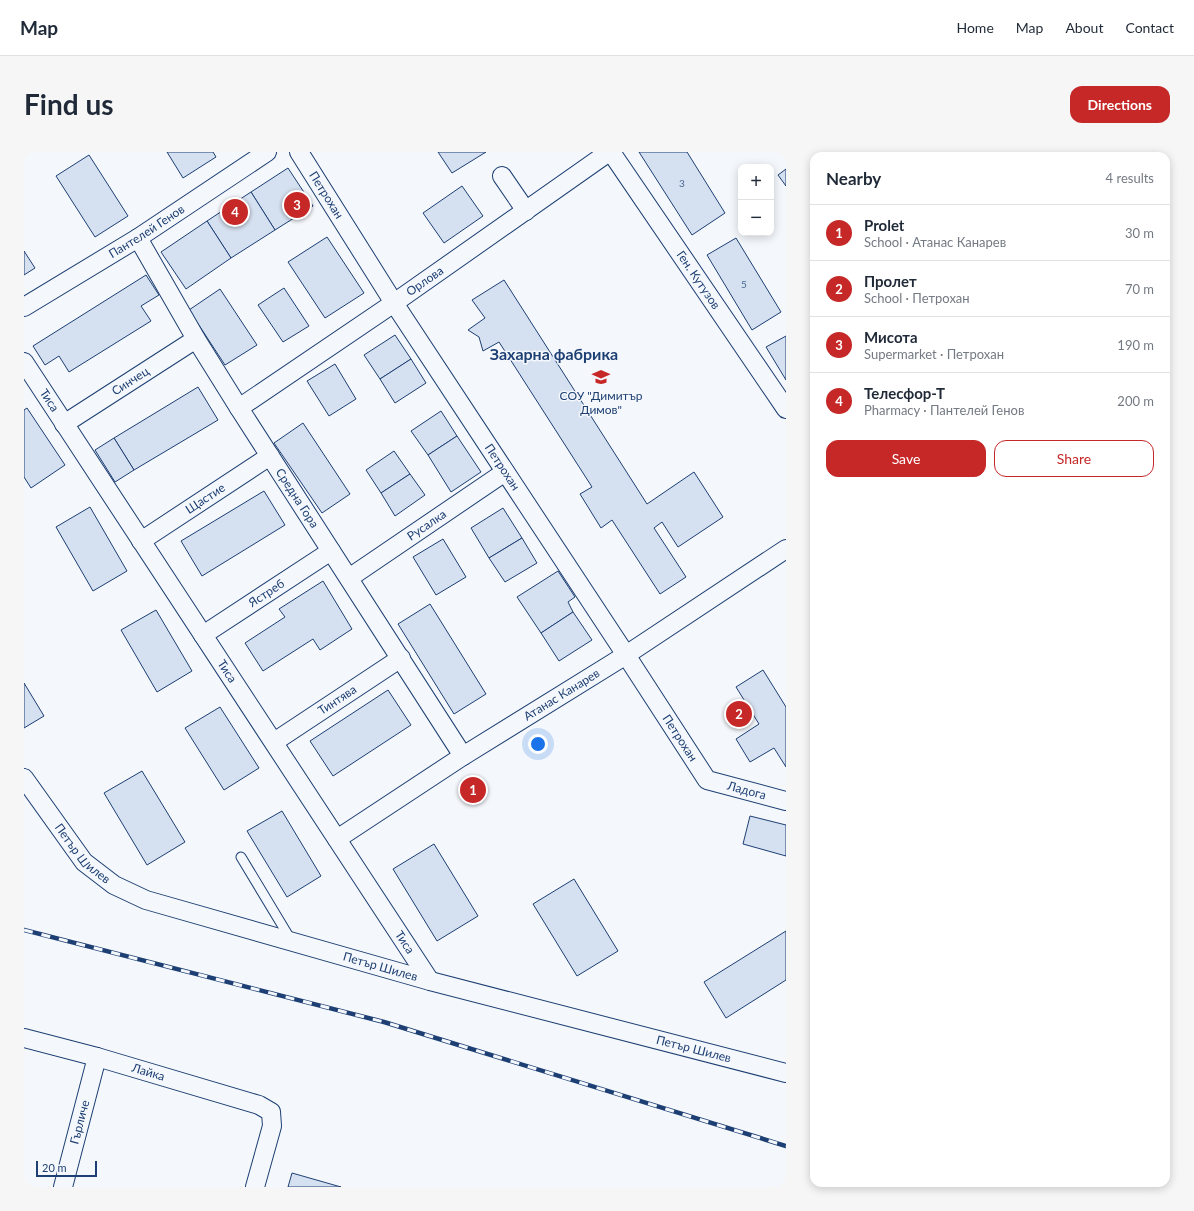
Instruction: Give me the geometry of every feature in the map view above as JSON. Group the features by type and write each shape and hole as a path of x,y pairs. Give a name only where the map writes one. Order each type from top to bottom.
{"street":[{"name":"Петрохан","path":"299,152 394,304 626,654 707,780"},
{"name":"Орлова","path":"239,408 394,304 610,152"},
{"name":"Ген. Кутузов","path":"610,152 786,409"},
{"name":"Пантелей Генов","path":"24,307 138,238 258,154"},
{"path":"502,176 526,211"},
{"name":"Средна Гора","path":"138,238 196,339 239,408 463,756"},
{"name":"Синчец","path":"64,424 196,339"},
{"name":"Тиса","path":"24,362 430,981"},
{"name":"Щастие","path":"141,541 270,456"},
{"name":"Русалка","path":"349,578 505,472"},
{"name":"Атанас Канарев","path":"337,839 463,756 626,654 786,549"},
{"name":"Ястреб","path":"203,635 331,551"},
{"name":"Тинтява","path":"274,742 401,658"},
{"name":"Петър Шилев","path":"24,778 84,862 114,885 146,900 430,981 786,1073"},
{"name":"Ладога","path":"707,780 786,801"},
{"name":"Лайка","path":"24,1038 97,1056 259,1104 270,1112 272,1126 255,1187"},
{"name":"Гърличе","path":"63,1187 97,1056"}],"lane":[{"path":"241,858 291,941"}],"building":[{"path":"167,152 213,152 216,157 183,178"},
{"path":"438,152 486,152 452,173"},
{"path":"639,152 687,152 725,213 692,235"},
{"path":"89,155 128,216 95,237 56,176"},
{"path":"288,168 313,206 275,230 251,192"},
{"path":"786,169 786,186 778,175"},
{"path":"462,186 483,216 444,243 423,213"},
{"path":"251,192 275,230 231,258 207,221"},
{"path":"207,221 231,258 186,289 161,252"},
{"path":"327,237 364,293 325,318 288,262"},
{"path":"736,238 781,312 752,330 707,255"},
{"path":"24,251 35,268 24,275"},
{"path":"146,275 159,295 141,306 151,321 69,372 59,356 45,365 33,346"},
{"path":"504,280 647,504 694,472 723,517 678,547 662,522 654,528 686,577 660,594 612,520 601,528 580,494 592,487 499,342 483,351 479,337 468,330 485,318 472,300"},
{"path":"284,288 309,326 283,342 258,305"},
{"path":"220,289 257,345 225,365 189,310"},
{"path":"395,335 411,359 380,379 364,355"},
{"path":"786,336 786,380 766,347"},
{"path":"411,359 426,383 395,403 380,379"},
{"path":"335,364 356,399 329,416 307,381"},
{"path":"198,387 218,420 134,470 114,438"},
{"path":"27,408 65,465 31,488 24,477 24,410"},
{"path":"441,411 457,436 428,455 411,431"},
{"path":"303,423 350,494 322,513 274,443"},
{"path":"457,436 481,472 451,492 428,455"},
{"path":"114,438 134,470 115,482 95,450"},
{"path":"394,451 410,474 381,493 366,470"},
{"path":"410,474 425,495 395,516 381,493"},
{"path":"264,491 285,525 202,576 181,541"},
{"path":"90,507 127,571 93,591 56,527"},
{"path":"503,508 522,538 489,558 471,528"},
{"path":"522,538 537,563 505,582 489,558"},
{"path":"443,539 466,577 436,595 413,557"},
{"path":"558,571 575,597 568,602 573,612 541,633 517,597"},
{"path":"323,581 352,629 320,650 313,639 263,671 245,643 285,617 279,609"},
{"path":"430,604 486,694 454,714 398,624"},
{"path":"156,610 192,671 157,692 121,630"},
{"path":"573,612 592,640 559,661 541,633"},
{"path":"763,670 786,707 786,767 774,748 750,762 736,739 759,724 736,687"},
{"path":"24,683 44,716 24,728"},
{"path":"388,690 411,725 333,776 310,741"},
{"path":"220,707 259,768 224,790 185,728"},
{"path":"142,771 185,842 147,865 104,793"},
{"path":"282,811 321,876 287,897 247,831"},
{"path":"750,816 786,825 786,856 743,844"},
{"path":"434,844 478,916 437,941 393,869"},
{"path":"574,879 618,951 577,976 533,904"},
{"path":"786,931 786,980 726,1018 704,982"},
{"path":"292,1173 341,1187 288,1187"}],"railway":[{"path":"24,930 384,1022 786,1146"}],"place":[{"name":"Мисота","path":"297,205"},
{"name":"Телесфор-Т","path":"235,212"},
{"name":"СОУ \"Димитър Димов\"","path":"601,377"},
{"name":"Пролет","path":"739,714"},
{"name":"Prolet","path":"473,790"}],"district":[{"name":"Захарна фабрика","path":"554,354"}]}
